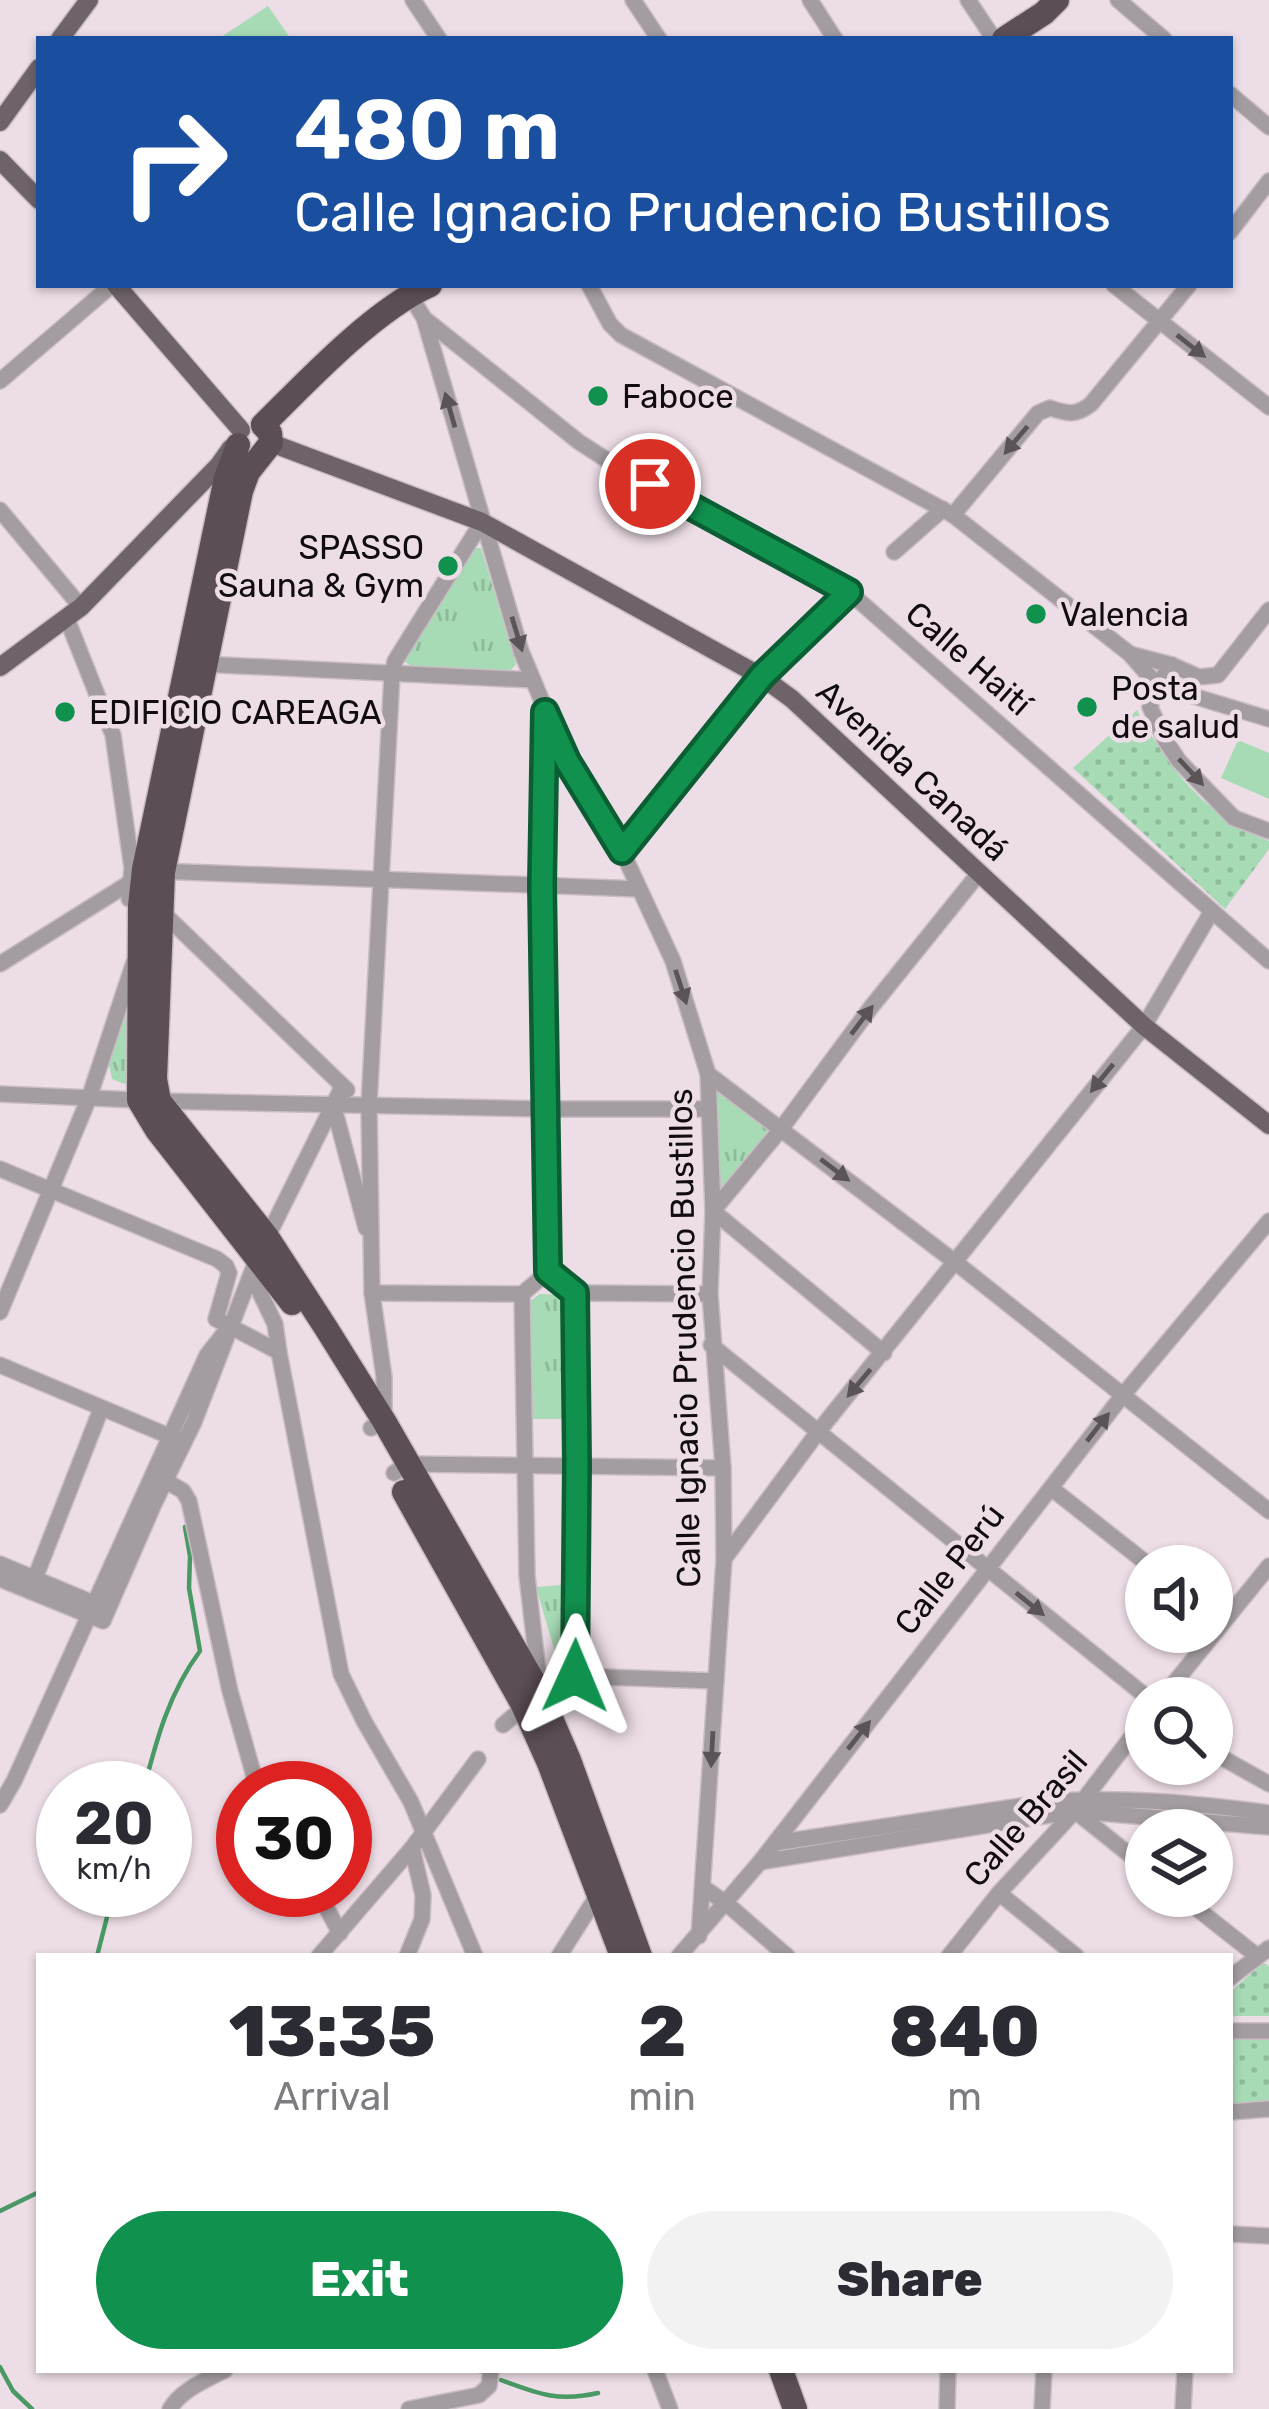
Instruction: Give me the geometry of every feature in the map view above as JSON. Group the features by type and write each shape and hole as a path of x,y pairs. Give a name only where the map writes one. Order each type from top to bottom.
{"highway":[{"path":"1004,36 1058,0"},
{"path":"419,290 344,347 246,447 248,472 146,874 140,942 149,1101 378,1425 569,1760 639,1953"},
{"path":"146,874 161,911 155,1079 149,1101"},
{"path":"532,1699 550,1762 621,1953"},
{"path":"782,2373 795,2409"},
{"path":"800,2373 812,2409"}],"main road":[{"path":"62,36 88,0"},
{"path":"0,122 36,72"},
{"path":"0,160 36,197"},
{"path":"0,667 74,613 246,447 116,288"},
{"name":"Avenida Canadá","path":"246,447 482,522 762,676 1144,1026 1269,1125"}],"street":[{"path":"413,0 437,36"},
{"path":"633,0 657,36"},
{"path":"810,0 834,36"},
{"path":"968,0 997,36"},
{"path":"1118,0 1160,36"},
{"path":"1233,97 1269,127"},
{"path":"1233,228 1269,182"},
{"path":"0,381 110,288"},
{"path":"591,288 610,324 633,343 948,512 1130,654 1157,686 1269,719"},
{"path":"1118,288 1269,407"},
{"path":"894,552 948,512 1038,413 1050,408 1080,413 1091,404 1187,288"},
{"name":"Calle Ignacio Prudencio Bustillos","path":"419,290 482,522 533,680 567,761 622,851 673,961 708,1073 711,1345 723,1468 724,1559 699,1936"},
{"name":"Calle Haití","path":"424,319 610,462 849,592 1269,961"},
{"path":"0,510 74,613 113,735 130,851 146,874"},
{"path":"378,1425 384,1376 372,1293 369,1105 392,675 395,661 482,522"},
{"path":"622,851 762,676 849,592"},
{"path":"1130,654 1199,677 1218,675 1269,610"},
{"path":"196,664 533,680"},
{"path":"1172,665 1150,707 1165,740 1234,818 1269,831"},
{"path":"372,1293 522,1294 548,1271 542,885 545,712"},
{"path":"884,1353 712,1211 980,872"},
{"path":"0,964 146,874 639,889"},
{"path":"724,1559 818,1432 1144,1026 1212,910"},
{"path":"161,911 342,1087 369,1105"},
{"path":"0,1312 89,1098 140,942"},
{"path":"708,1073 1269,1511"},
{"path":"0,1805 7,1779 95,1614 221,1356 259,1256 342,1087"},
{"path":"0,1094 149,1101 708,1109"},
{"path":"333,1103 373,1254"},
{"path":"0,1169 217,1259 229,1273 216,1319 279,1352"},
{"name":"Calle Perú","path":"682,1953 727,1904 1123,1395 1269,1221"},
{"path":"259,1256 341,1674 412,1802 474,1953"},
{"path":"548,1271 575,1293 710,1294"},
{"path":"575,1293 575,1676"},
{"path":"522,1294 532,1699"},
{"path":"711,1345 1125,1680"},
{"path":"0,1365 177,1440"},
{"path":"33,1585 101,1408"},
{"path":"400,1468 577,1464 723,1468"},
{"path":"159,1477 183,1490 189,1501 250,1761"},
{"path":"1051,1488 1125,1546"},
{"path":"0,1564 95,1614"},
{"path":"1233,1603 1269,1566"},
{"path":"0,1579 33,1585"},
{"path":"503,1725 532,1699 575,1676 716,1681"},
{"name":"Calle Brasil","path":"952,1953 1125,1745"},
{"path":"322,1953 412,1848 478,1759"},
{"path":"1233,1764 1269,1784"},
{"path":"775,1843 1046,1802 1269,1827"},
{"path":"1079,1805 1125,1848"},
{"path":"760,1862 1079,1805 1212,1805 1269,1813"},
{"path":"407,1953 422,1919 423,1895 412,1848"},
{"path":"704,1888 784,1953"},
{"path":"561,1953 599,1893"},
{"path":"999,1893 1072,1953"},
{"path":"331,1917 340,1934"},
{"path":"1212,1917 1263,1952 1233,1976"},
{"path":"1233,2031 1269,2031"},
{"path":"1233,2112 1269,2109"},
{"path":"1233,2234 1269,2236"},
{"path":"170,2409 172,2402 219,2373"},
{"path":"409,2409 479,2395 489,2386 491,2373"},
{"path":"656,2373 670,2409"},
{"path":"947,2409 948,2373"},
{"path":"1042,2409 1044,2373"},
{"path":"1183,2409 1185,2373"}],"green space":[{"path":"268,6 289,36 223,36"},
{"path":"474,548 481,548 516,664 510,671 411,666 403,660"},
{"path":"1137,710 1191,788 1226,819 1269,841 1269,849 1225,909 1073,768"},
{"path":"1238,740 1269,753 1269,799 1221,778"},
{"path":"131,976 132,1079 124,1084 112,1079 109,1065"},
{"path":"724,1091 771,1131 720,1193 714,1190 716,1093"},
{"path":"540,1294 565,1295 568,1301 569,1419 531,1419 530,1301"},
{"path":"573,1584 573,1665 562,1668 536,1587"},
{"path":"1263,1963 1269,1966 1269,2016 1233,2016 1233,1989"},
{"path":"1269,2039 1269,2107 1233,2110 1233,2040"}],"waterway":[{"path":"152,1761 172,1700 200,1651 185,1527"},
{"path":"98,1953 107,1917"},
{"path":"0,2211 36,2193"},
{"path":"0,2367 13,2391 32,2409"},
{"path":"501,2380 549,2395 598,2393"}],"place":[{"name":"Faboce","path":"598,396"},
{"name":"SPASSO Sauna & Gym","path":"448,566"},
{"name":"Valencia","path":"1036,614"},
{"name":"Posta de salud","path":"1087,707"},
{"name":"EDIFICIO CAREAGA","path":"65,712"}],"route":[{"path":"575,1676 575,1293 548,1271 542,885 545,712 567,761 622,851 762,676 849,592 650,484"}]}
